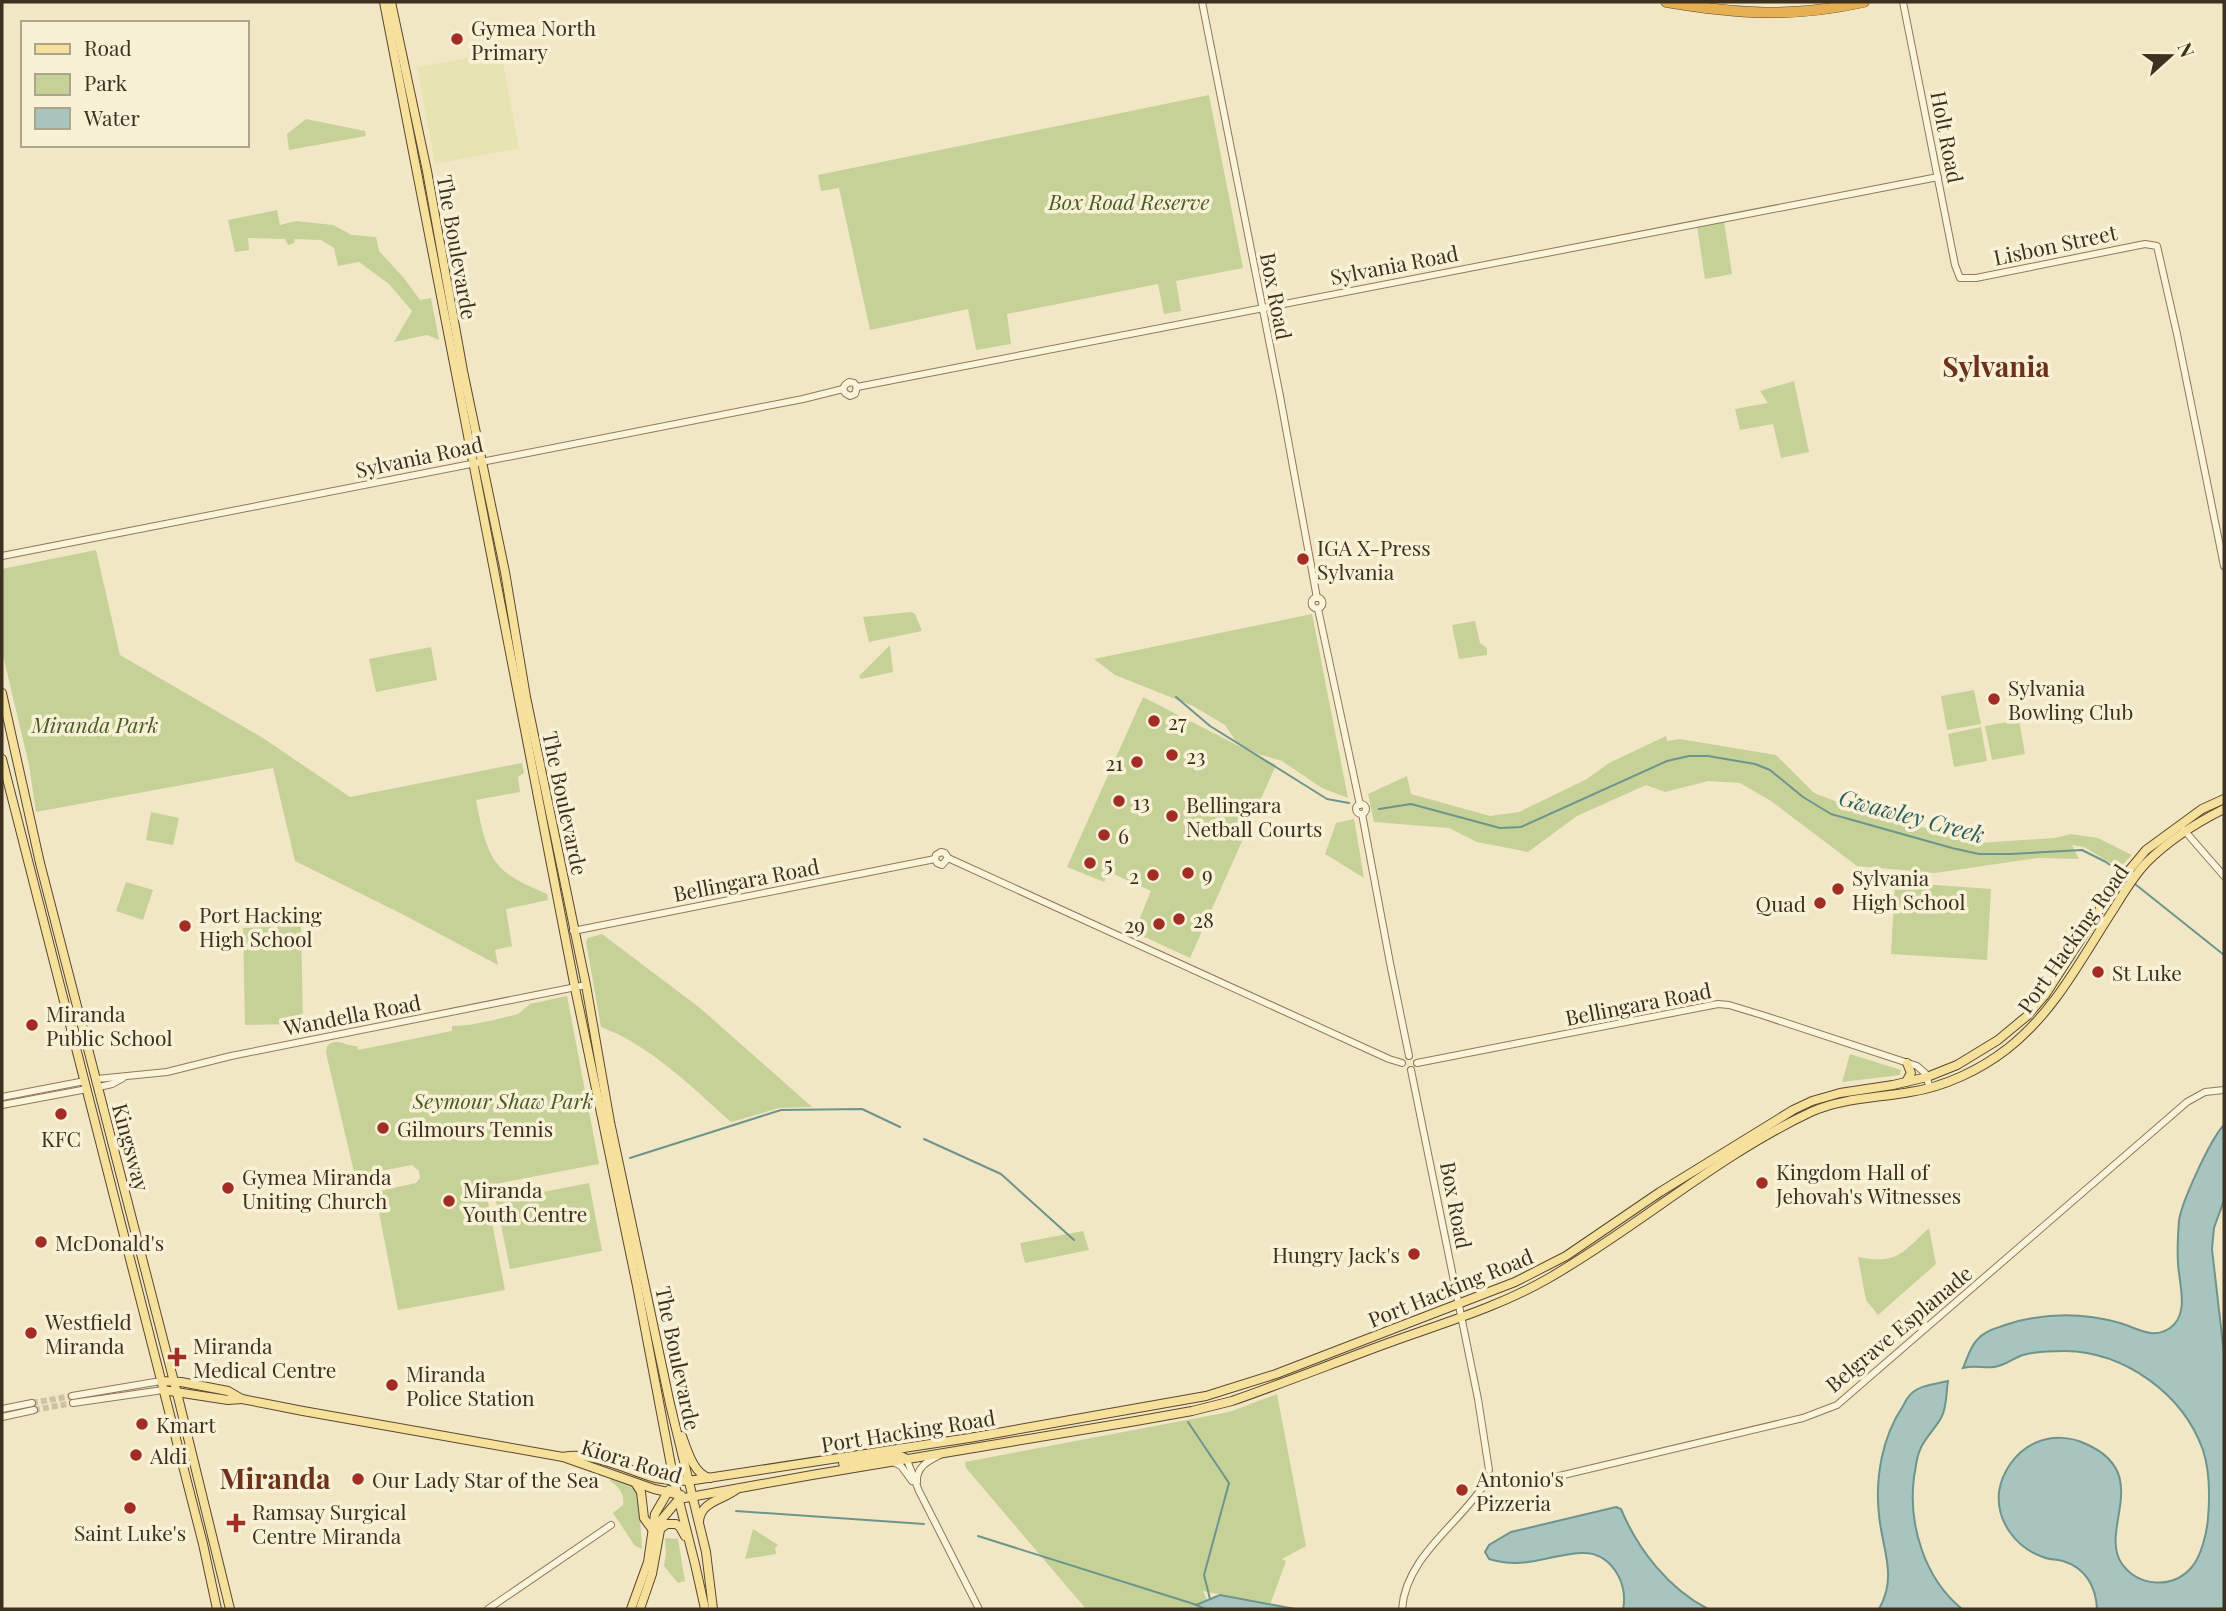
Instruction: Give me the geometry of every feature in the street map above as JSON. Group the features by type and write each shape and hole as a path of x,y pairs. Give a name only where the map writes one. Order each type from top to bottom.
{"highway":[{"path":"1666,2 1743,13 1801,13 1864,2"}],"main road":[{"name":"The Boulevarde","path":"384,2 477,462 510,598 526,696 586,985 610,1122 669,1400 708,1563 713,1609"},
{"name":"The Boulevarde","path":"391,2 427,171 477,462 564,933 637,1286 675,1495 691,1544 705,1609"},
{"name":"Kingsway","path":"2,693 40,863 177,1392 230,1609"},
{"name":"Kingsway","path":"2,759 205,1552 217,1609"},
{"name":"Port Hacking Road","path":"691,1496 1147,1419 1218,1404 1521,1293 1550,1278 1672,1196 1801,1117 1836,1103 1930,1088 1955,1079 2005,1050 2027,1032 2073,974 2140,869 2202,809 2224,799"},
{"name":"Port Hacking Road","path":"674,1481 798,1466 1206,1396 1247,1385 1524,1279 1566,1256 1660,1192 1793,1110 1840,1093 1927,1077 1976,1055 2027,1016 2045,995 2117,883 2146,849 2182,827 2224,809"},
{"path":"29,866 40,863"},
{"path":"1906,1082 1911,1073 1907,1063"},
{"name":"Wandella Road","path":"86,1085 98,1083"},
{"name":"Kiora Road","path":"161,1381 228,1391 242,1399"},
{"name":"Kiora Road","path":"163,1391 228,1400 242,1399 563,1457 675,1495 691,1496"},
{"path":"669,1400 698,1471 704,1477 710,1478"},
{"name":"Kiora Road","path":"563,1457 576,1455 674,1481"},
{"path":"798,1466 822,1466 901,1456 907,1460"},
{"path":"634,1482 640,1488 644,1518 656,1529"},
{"path":"699,1525 703,1509 737,1489"},
{"path":"631,1609 648,1562 656,1529 675,1495"},
{"path":"656,1529 676,1524 691,1544"},
{"path":"640,1609 652,1574 656,1529"},
{"path":"205,1552 217,1550"}],"street":[{"name":"Box Road","path":"1202,2 1317,598 1322,603 1318,609 1360,805 1366,808 1362,814 1409,1056"},
{"name":"Holt Road","path":"1903,2 1955,265 1960,278"},
{"name":"Sylvania Road","path":"2,556 844,389 850,396 855,394 857,387 1938,177"},
{"name":"Lisbon Street","path":"1960,278 1976,278 2145,244 2157,246 2178,334 2224,566"},
{"path":"2182,827 2224,877"},
{"name":"Bellingara Road","path":"564,933 935,859 941,852 945,853 948,859 1389,1059 1402,1062"},
{"name":"Wandella Road","path":"98,1083 167,1072 231,1056 586,985"},
{"name":"Bellingara Road","path":"1417,1063 1718,1004 1762,1015 1907,1063 1921,1069 1927,1077"},
{"path":"1409,1056 1414,1057 1417,1063 1412,1070 1405,1069 1402,1062 1409,1056"},
{"name":"Box Road","path":"1412,1070 1478,1399 1489,1470"},
{"path":"1927,1077 1930,1088"},
{"name":"Wandella Road","path":"2,1097 86,1085"},
{"name":"Wandella Road","path":"2,1105 86,1085"},
{"name":"Belgrave Esplanade","path":"1495,1479 1534,1482 1827,1410 1845,1398 2187,1102 2205,1092 2224,1090"},
{"name":"Kiora Road","path":"161,1381 73,1400 163,1391"},
{"path":"2,1409 33,1406 2,1417"},
{"path":"919,1491 917,1477 921,1468 944,1454"},
{"path":"907,1460 919,1491 979,1609"},
{"path":"893,1462 902,1468 919,1491"},
{"path":"1489,1470 1494,1473 1495,1479 1491,1483 1486,1482 1483,1475 1489,1470"},
{"path":"1402,1609 1403,1595 1411,1575 1434,1543 1471,1505 1486,1482"},
{"path":"488,1609 611,1525"}],"shaded area":[{"path":"501,52 519,148 435,164 417,67"}],"green space":[{"name":"Box Road Reserve","path":"1209,95 1243,268 1176,281 1181,311 1164,314 1158,284 1007,314 1011,344 976,350 968,309 870,330 839,188 821,191 818,175"},
{"path":"306,119 365,131 366,136 289,150 287,134"},
{"path":"277,210 280,225 296,221 333,225 352,235 376,237 379,251 420,300 431,298 439,340 427,335 394,342 412,311 389,284 359,262 338,266 334,248 321,240 295,239 294,243 288,245 285,239 248,238 249,250 235,252 228,220"},
{"path":"1724,221 1732,274 1705,279 1697,226"},
{"path":"1794,381 1809,452 1781,458 1773,424 1740,430 1735,409 1768,403 1760,391"},
{"name":"Miranda Park","path":"96,550 120,655 263,738 350,797 522,763 524,773 518,777 520,792 476,800 490,853 500,867 522,883 547,894 548,900 506,909 512,946 495,950 498,965 295,861 273,768 36,812 29,765 2,651 2,569"},
{"path":"911,612 915,614 922,631 869,642 863,617"},
{"path":"1312,614 1348,798 1322,788 1282,761 1258,754 1237,743 1225,725 1193,706 1115,675 1094,659"},
{"path":"1475,621 1480,643 1487,648 1487,655 1459,659 1452,625"},
{"path":"890,645 893,672 861,679 859,676"},
{"path":"431,647 437,680 376,692 369,659"},
{"path":"1974,690 1981,724 1947,730 1941,696"},
{"name":"Bellingara Netball Courts","path":"1143,697 1276,765 1190,958 1134,932 1151,891 1109,872 1104,882 1067,867"},
{"path":"2019,720 2025,754 1992,760 1985,726"},
{"path":"1981,727 1987,761 1954,767 1948,734"},
{"path":"1666,736 1667,741 1680,739 1776,755 1814,793 1869,814 1978,843 2055,838 2071,834 2098,838 2132,855 2119,868 2084,847 2072,845 2079,859 2038,858 1935,873 1857,866 1771,801 1740,783 1708,781 1665,792 1646,785 1577,816 1528,852 1477,842 1449,828 1374,822 1368,794 1407,776 1411,794 1490,816 1519,812 1587,779 1609,763"},
{"path":"151,812 179,818 173,845 146,840"},
{"path":"1354,819 1364,878 1325,854 1336,823"},
{"path":"126,882 153,890 143,920 116,911"},
{"path":"1895,882 1991,889 1987,960 1891,954"},
{"path":"301,926 303,1024 245,1025 243,928"},
{"path":"602,934 700,1008 812,1107 779,1108 731,1122 654,1056 601,1027 586,942 588,938"},
{"name":"Seymour Shaw Park","path":"567,996 599,1164 485,1186 505,1290 398,1310 375,1192 416,1183 420,1178 419,1171 412,1165 355,1176 326,1053 327,1046 338,1042 357,1046 358,1050 452,1031 452,1026 518,1014 530,1004"},
{"path":"1850,1054 1901,1070 1900,1075 1842,1082"},
{"path":"589,1183 602,1251 510,1269 496,1201"},
{"path":"1929,1228 1936,1264 1878,1315 1866,1300 1858,1257 1891,1258 1906,1250"},
{"path":"1083,1231 1089,1250 1025,1263 1020,1243"},
{"path":"1277,1394 1306,1546 1282,1559 1286,1561 1270,1605 1203,1591 1211,1609 1086,1609 966,1468 965,1462 1229,1412"},
{"path":"612,1478 634,1486 639,1498 642,1549 635,1546 613,1513 623,1505 623,1497 621,1491 610,1481"},
{"path":"753,1529 778,1545 775,1548 776,1554 745,1559"},
{"path":"665,1538 678,1539 685,1581 678,1583 664,1566"}],"water":[{"path":"2224,1125 2224,1200 2214,1228 2212,1249 2224,1354 2224,1609 2097,1609 2092,1586 2084,1573 2071,1564 2033,1553 2016,1540 2004,1523 1999,1492 2007,1470 2016,1457 2028,1447 2054,1438 2080,1441 2106,1456 2117,1471 2121,1486 2116,1550 2122,1564 2129,1572 2146,1581 2165,1582 2183,1575 2191,1568 2201,1551 2206,1531 2208,1475 2203,1450 2194,1430 2166,1394 2149,1380 2130,1368 2087,1353 2033,1353 1998,1366 1963,1368 1972,1346 1983,1334 2033,1318 2062,1315 2091,1317 2151,1333 2170,1328 2180,1315 2182,1307 2178,1252 2181,1212 2205,1156"},
{"path":"1948,1381 1943,1414 1918,1456 1914,1477 1914,1513 1922,1549 1929,1566 1938,1582 1962,1609 1879,1609 1885,1597 1888,1574 1878,1501 1879,1472 1885,1444 1896,1418 1911,1394 1924,1386"},
{"path":"1616,1507 1621,1509 1636,1539 1656,1567 1680,1591 1708,1609 1623,1609 1623,1589 1615,1570 1601,1557 1591,1554 1569,1554 1514,1563 1489,1559 1485,1552 1489,1545 1511,1532"},
{"path":"1220,1595 1295,1609 1205,1609 1196,1605"}],"waterway":[{"name":"Gwawley Creek","path":"1176,697 1210,726 1327,799 1349,803"},
{"name":"Gwawley Creek","path":"1379,809 1411,804 1500,828 1521,827 1667,761 1689,756 1708,756 1755,764 1770,770 1803,797 1831,814 1979,854 2082,850 2122,874"},
{"name":"Gwawley Creek","path":"2135,884 2224,955"},
{"path":"630,1158 781,1110 862,1109 900,1127"},
{"path":"924,1139 1001,1174 1074,1240"},
{"path":"1188,1422 1229,1483 1204,1575 1210,1599"},
{"path":"736,1511 924,1524"},
{"path":"978,1536 1197,1605"}],"tunnel":[{"path":"32,1403 72,1396"},
{"path":"34,1410 73,1403"}],"place":[{"name":"Gymea North Primary","path":"457,39"},
{"name":"IGA X-Press Sylvania","path":"1303,559"},
{"name":"Sylvania Bowling Club","path":"1994,699"},
{"name":"27","path":"1154,721"},
{"name":"23","path":"1172,755"},
{"name":"21","path":"1137,762"},
{"name":"13","path":"1119,801"},
{"name":"Bellingara Netball Courts","path":"1172,816"},
{"name":"6","path":"1104,835"},
{"name":"5","path":"1090,863"},
{"name":"9","path":"1188,873"},
{"name":"2","path":"1153,875"},
{"name":"Sylvania High School","path":"1838,889"},
{"name":"Quad","path":"1820,903"},
{"name":"28","path":"1179,919"},
{"name":"29","path":"1159,924"},
{"name":"Port Hacking High School","path":"185,926"},
{"name":"St Luke","path":"2098,972"},
{"name":"Miranda Public School","path":"32,1025"},
{"name":"KFC","path":"61,1114"},
{"name":"Gilmours Tennis","path":"383,1128"},
{"name":"Kingdom Hall of Jehovah's Witnesses","path":"1762,1183"},
{"name":"Gymea Miranda Uniting Church","path":"228,1188"},
{"name":"Miranda Youth Centre","path":"449,1201"},
{"name":"McDonald's","path":"41,1242"},
{"name":"Hungry Jack's","path":"1414,1254"},
{"name":"Westfield Miranda","path":"31,1333"},
{"name":"Miranda Medical Centre","path":"177,1357"},
{"name":"Miranda Police Station","path":"392,1385"},
{"name":"Kmart","path":"142,1424"},
{"name":"Aldi","path":"136,1455"},
{"name":"Our Lady Star of the Sea","path":"358,1479"},
{"name":"Antonio's Pizzeria","path":"1462,1490"},
{"name":"Saint Luke's","path":"130,1508"},
{"name":"Ramsay Surgical Centre Miranda","path":"236,1523"}],"district":[{"name":"Sylvania","path":"1996,365"},
{"name":"Miranda","path":"275,1477"}]}
